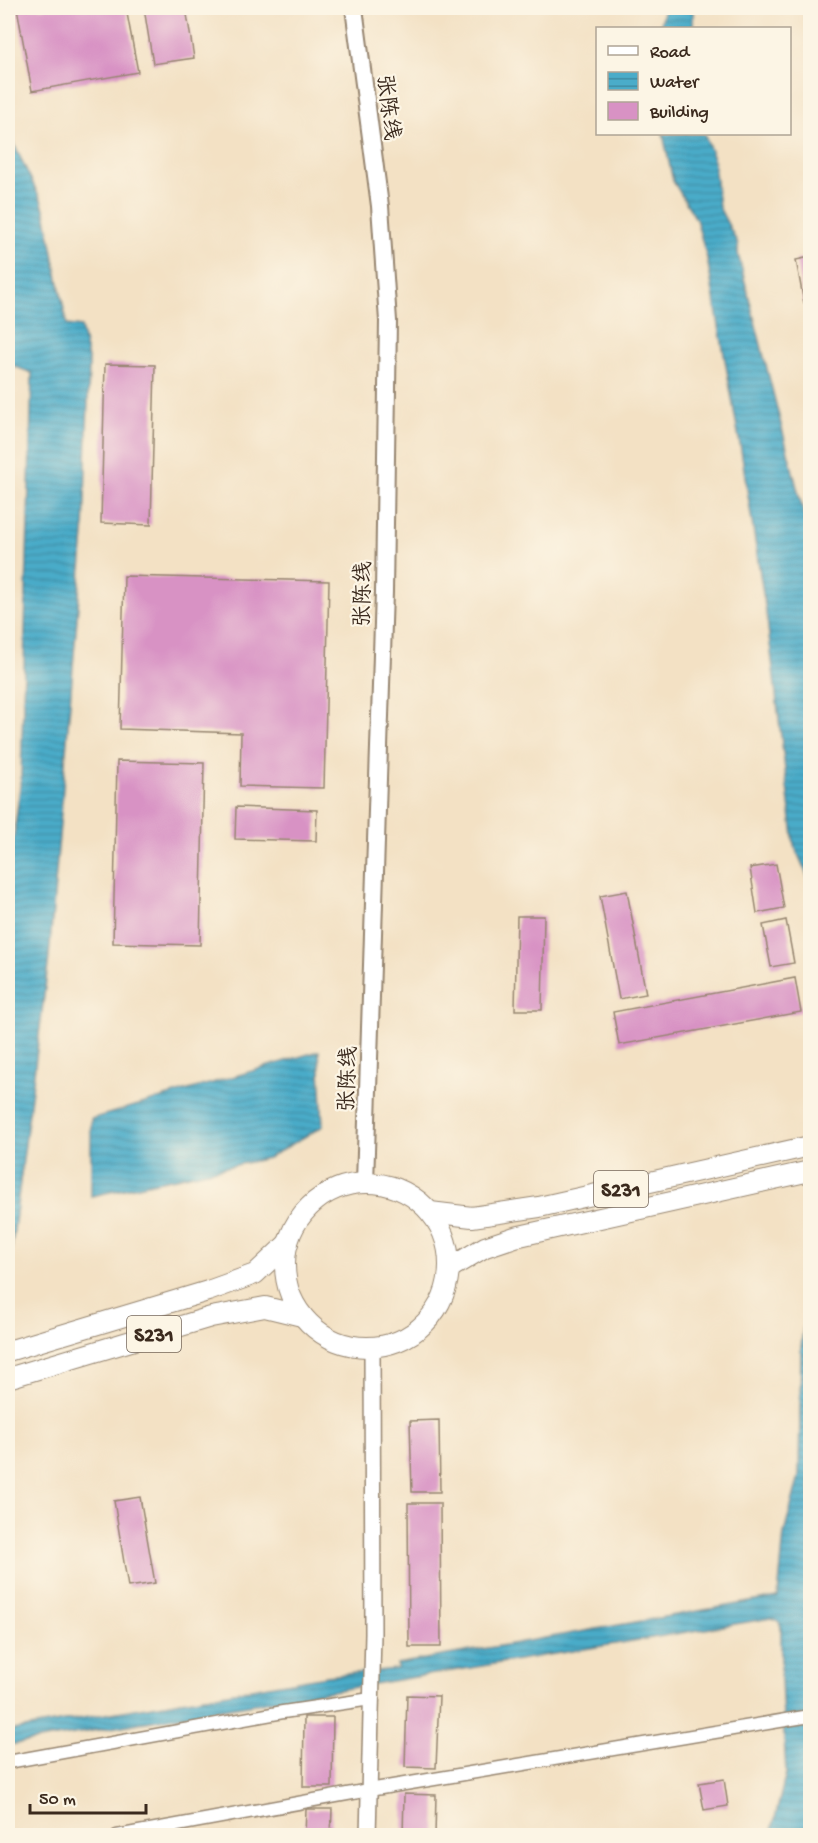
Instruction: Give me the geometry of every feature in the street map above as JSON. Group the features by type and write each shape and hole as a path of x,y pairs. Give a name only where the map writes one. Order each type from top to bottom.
{"main road":[{"name":"张陈线","path":"354,8 380,206 388,321 384,604 365,1183"},
{"name":"S231","path":"430,1212 472,1217 539,1207 810,1146"},
{"name":"S231","path":"450,1268 485,1247 515,1237 810,1171"},
{"path":"352,1183 381,1183 404,1190 423,1203 430,1212 447,1241 450,1268 444,1296 428,1321 413,1334 394,1343 354,1347 330,1339 302,1316 289,1291 285,1264 288,1243 295,1225 307,1208 319,1198 352,1183"},
{"name":"S231","path":"8,1351 208,1291 255,1274 288,1243"},
{"name":"S231","path":"8,1378 212,1317 265,1307 302,1316"}],"street":[{"path":"368,1836 371,1699 372,1347"},
{"path":"8,1762 283,1712 371,1699"},
{"path":"117,1836 369,1790 810,1716"}],"water":[{"path":"665,8 693,8 693,27 660,27"},
{"path":"8,132 41,200 67,325 81,327 89,363 84,534 49,957 8,1276 8,884 21,779 32,373 8,364"},
{"path":"663,135 704,135 713,156 719,207 738,244 738,254 810,539 810,882 794,845 767,619 741,450 707,258 696,219 673,181"},
{"path":"319,1051 323,1126 268,1158 91,1196 91,1119"},
{"path":"810,1264 810,1835 771,1835 786,1773 781,1680 781,1627 779,1621 771,1618 8,1745 8,1731 326,1676 397,1669 397,1664 778,1597 784,1534 799,1476 801,1348"}],"building":[{"path":"17,8 126,8 138,72 32,91"},
{"path":"144,8 186,8 194,58 153,64"},
{"path":"810,257 810,302 804,303 796,260"},
{"path":"105,364 155,365 151,525 101,523"},
{"path":"124,576 329,581 324,788 240,786 241,733 120,729"},
{"path":"117,761 204,763 200,945 113,943"},
{"path":"236,807 317,810 316,841 235,839"},
{"path":"776,864 784,908 757,913 750,868"},
{"path":"627,891 646,994 619,999 600,896"},
{"path":"517,916 544,916 542,1010 515,1010"},
{"path":"786,920 794,963 771,967 763,925"},
{"path":"795,978 801,1012 619,1045 613,1012"},
{"path":"439,1420 440,1492 412,1492 410,1421"},
{"path":"140,1497 155,1583 128,1587 114,1501"},
{"path":"408,1503 440,1503 441,1647 409,1647"},
{"path":"407,1695 439,1696 436,1768 405,1767"},
{"path":"304,1717 333,1717 332,1787 303,1787"},
{"path":"724,1779 728,1806 704,1810 699,1783"},
{"path":"404,1794 436,1795 435,1836 403,1836"},
{"path":"306,1809 332,1809 331,1836 305,1836"}]}
